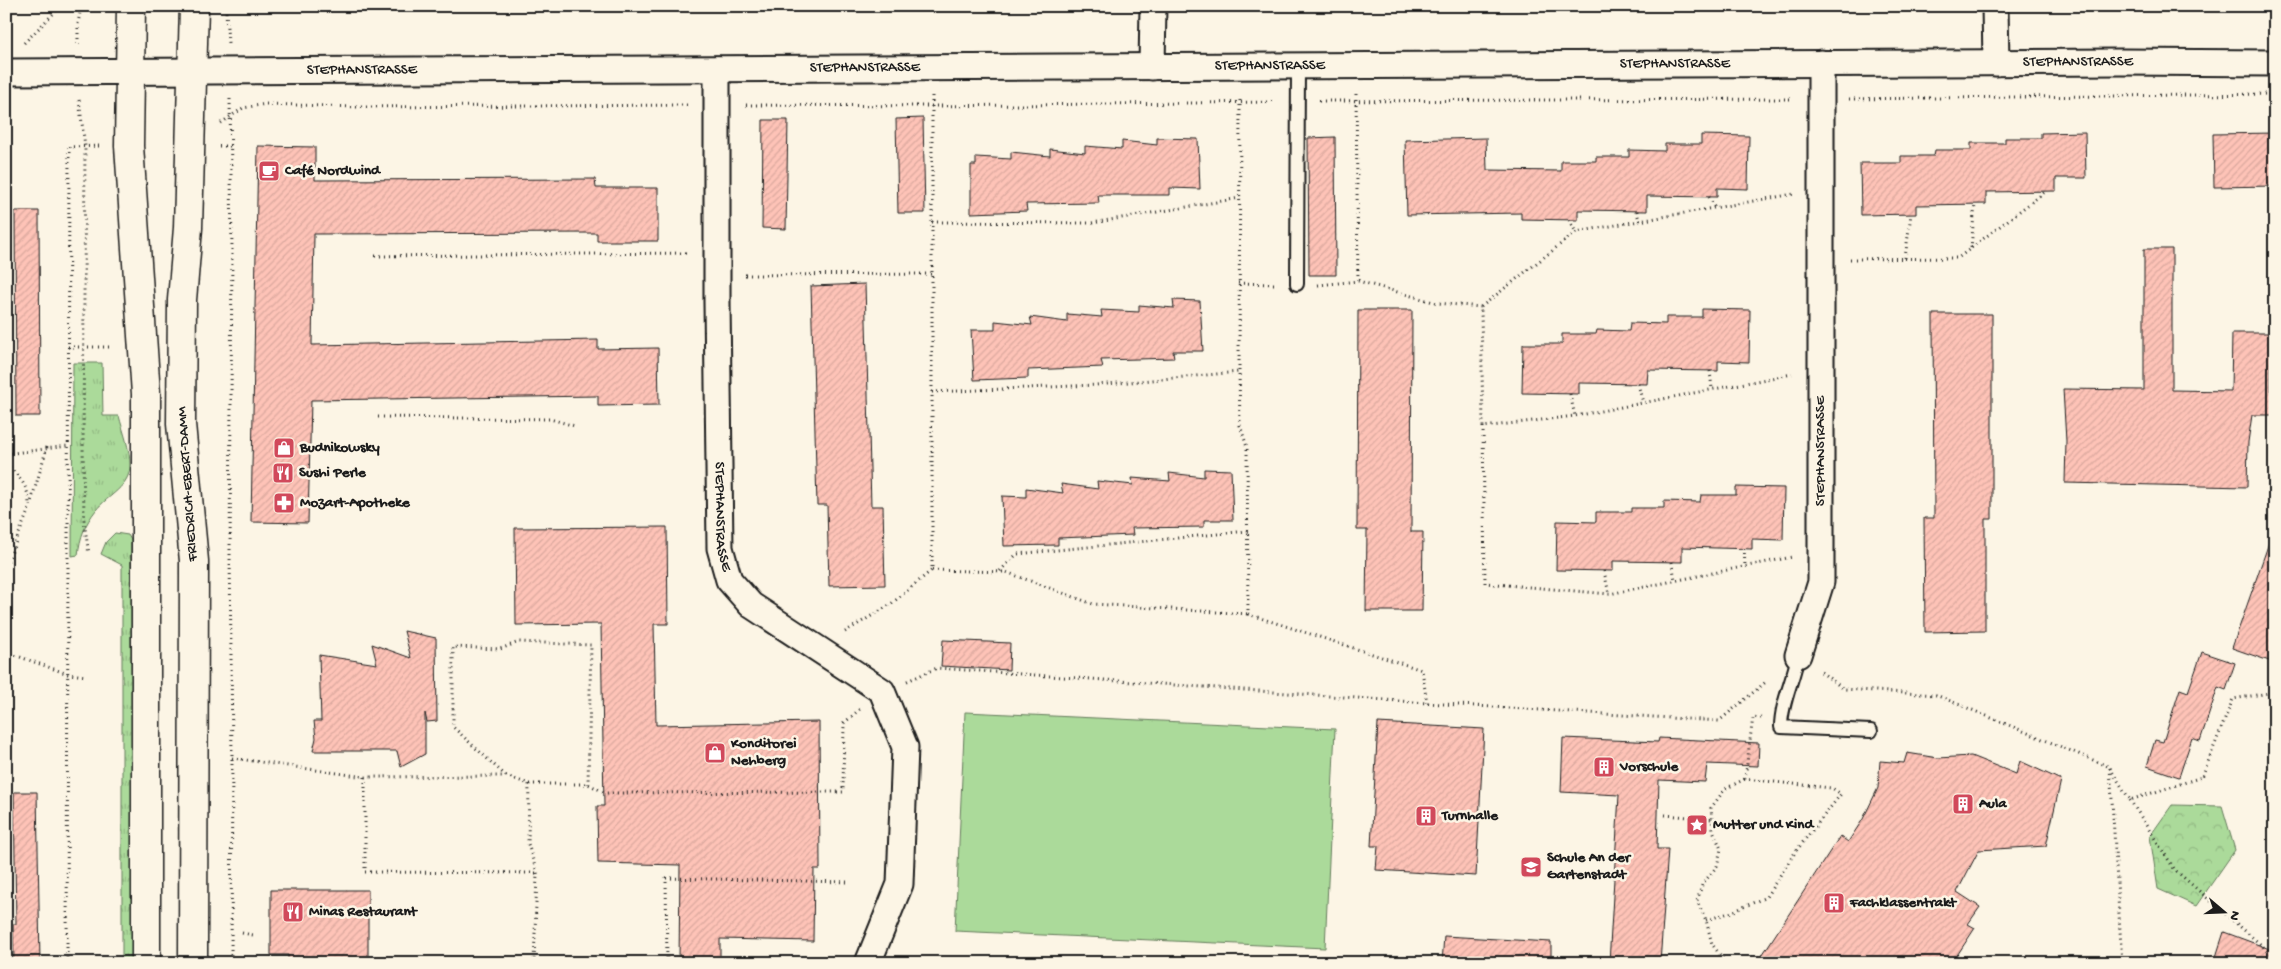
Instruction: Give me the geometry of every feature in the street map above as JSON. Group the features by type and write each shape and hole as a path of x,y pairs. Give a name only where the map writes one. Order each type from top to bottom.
{"main road":[{"path":"131,6 129,146 146,394 146,963"},
{"name":"FRIEDRICH-EBERT-DAMM","path":"193,963 194,561 181,414 182,300 188,228 194,6"}],"street":[{"path":"1152,67 1153,6"},
{"path":"1995,6 1996,63"},
{"name":"STEPHANSTRASSE","path":"6,72 1821,63 2275,63"},
{"name":"STEPHANSTRASSE","path":"1798,655 1821,582 1821,63"},
{"name":"STEPHANSTRASSE","path":"717,69 720,548 729,580 751,605 882,691"},
{"path":"868,963 900,884 905,747 882,691"}],"lane":[{"path":"1298,66 1298,284"},
{"path":"1798,655 1795,672 1781,718 1781,727 1871,731"}],"path":[{"path":"20,48 61,6"},
{"path":"78,45 78,24 81,6"},
{"path":"227,19 228,46"},
{"path":"1240,66 1239,372 1240,425 1247,447 1248,614"},
{"path":"1356,66 1358,281"},
{"path":"932,68 932,570"},
{"path":"230,93 231,963"},
{"path":"78,95 85,146 84,522 89,554"},
{"path":"230,116 253,105 356,107"},
{"path":"67,963 69,147 85,146"},
{"path":"217,146 231,146"},
{"path":"1238,283 1327,286 1358,281 1437,303 1481,307 1576,232 1821,190"},
{"path":"1821,260 1958,258 2046,191"},
{"path":"1709,197 1715,208"},
{"path":"932,222 1092,223 1240,198"},
{"path":"1971,249 1975,204"},
{"path":"1637,211 1639,221"},
{"path":"1905,258 1911,214"},
{"path":"1569,220 1576,232"},
{"path":"375,256 717,264 932,274"},
{"path":"1481,307 1485,584 1609,594 1822,551"},
{"path":"68,347 109,347"},
{"path":"1483,427 1575,416 1821,368"},
{"path":"1710,371 1712,389"},
{"path":"932,392 1096,385 1239,372"},
{"path":"1638,384 1643,403"},
{"path":"1570,394 1575,416"},
{"path":"378,417 550,419 575,426"},
{"path":"6,454 47,447 68,446"},
{"path":"7,563 29,509 47,447"},
{"path":"6,464 23,480 29,494 29,509"},
{"path":"999,572 1018,554 1248,531"},
{"path":"1744,548 1745,566"},
{"path":"1672,562 1675,580"},
{"path":"817,649 892,604 932,570 1006,572 1093,604 1248,614 1422,670 1427,703"},
{"path":"1604,571 1609,594"},
{"path":"506,776 452,727 452,647 500,649 519,642 591,645 588,784"},
{"path":"6,652 68,674 87,676"},
{"path":"232,758 365,777 506,776 529,784 588,784 606,793 843,792 844,723 882,691 937,668 1427,703 1719,721 1798,655 1844,689 1936,696 2110,767 2175,870 2275,958"},
{"path":"2130,800 2202,777 2233,699 2275,692"},
{"path":"1745,779 1753,717 1781,718"},
{"path":"2110,767 2122,963"},
{"path":"365,777 366,872 537,873"},
{"path":"1706,920 1732,912 1766,897 1796,851 1841,794 1832,788 1745,779 1725,789 1711,808 1713,830 1721,849 1717,866 1702,885 1697,901 1706,920 1712,944 1726,963"},
{"path":"529,784 528,844 537,873 534,963"},
{"path":"1665,815 1712,818"},
{"path":"667,963 666,878 849,882"},
{"path":"242,934 253,935"}],"green space":[{"path":"73,363 102,363 103,416 119,416 128,446 130,465 129,473 122,485 96,510 89,520 80,542 78,555 72,556"},
{"path":"115,533 128,535 131,540 132,963 122,963 122,565 101,554 106,542"},
{"path":"965,712 1335,729 1325,948 955,931"},
{"path":"2172,805 2222,806 2235,850 2196,906 2158,889 2150,836"}],"building":[{"path":"923,118 925,213 898,213 896,119"},
{"path":"763,120 788,120 786,229 762,228"},
{"path":"2085,132 2086,178 2056,178 2056,191 1986,192 1986,204 1916,205 1916,214 1861,215 1860,163 1901,163 1901,156 1934,156 1935,150 1971,150 1971,143 2005,143 2005,138 2041,138 2041,133"},
{"path":"2275,133 2275,186 2214,187 2213,134"},
{"path":"1701,135 1749,136 1748,189 1717,188 1717,197 1647,196 1647,211 1578,210 1578,220 1521,219 1521,213 1407,215 1405,140 1486,138 1487,170 1561,171 1561,161 1596,161 1596,157 1629,157 1629,150 1665,151 1665,144 1701,144"},
{"path":"1335,137 1336,275 1309,275 1308,138"},
{"path":"1157,138 1198,139 1200,189 1170,188 1170,195 1098,195 1099,203 1026,204 1027,211 971,213 971,165 976,165 976,157 1011,159 1011,152 1050,156 1050,149 1085,153 1085,146 1122,149 1122,141 1157,145"},
{"path":"258,146 315,147 315,180 595,179 596,188 658,188 658,241 597,241 597,233 314,234 312,345 598,340 598,349 658,348 659,405 598,406 598,396 311,400 308,523 251,522"},
{"path":"15,211 39,211 40,416 16,416"},
{"path":"2144,249 2172,249 2172,390 2231,391 2232,333 2271,333 2271,391 2275,391 2275,415 2252,415 2248,442 2247,487 2065,483 2066,441 2063,389 2144,390"},
{"path":"865,284 871,506 883,506 885,585 829,586 827,505 817,505 811,286"},
{"path":"1173,300 1200,301 1203,351 1173,351 1174,358 1101,360 1103,367 1028,370 1028,378 974,380 971,330 995,330 995,321 1032,325 1030,317 1067,322 1067,314 1102,317 1101,310 1139,312 1139,305 1174,308"},
{"path":"1702,309 1750,310 1749,362 1718,361 1718,371 1648,370 1647,384 1579,383 1579,394 1522,393 1523,344 1562,344 1562,334 1596,334 1597,330 1629,331 1630,323 1666,324 1666,317 1702,317"},
{"path":"1358,310 1412,310 1411,532 1423,532 1422,611 1366,611 1367,530 1357,530"},
{"path":"1933,314 1992,314 1992,519 1985,519 1985,631 1925,632 1924,518 1934,518"},
{"path":"1204,469 1231,470 1233,520 1204,520 1204,527 1132,528 1133,535 1058,538 1058,545 1004,546 1002,496 1026,497 1026,488 1063,493 1061,484 1098,489 1097,481 1133,485 1132,478 1170,481 1169,473 1204,477"},
{"path":"1736,487 1784,488 1783,540 1752,539 1752,549 1682,547 1682,562 1613,561 1613,571 1556,570 1557,521 1596,522 1596,512 1631,512 1631,508 1664,508 1664,501 1700,502 1701,495 1736,495"},
{"path":"667,527 668,624 654,624 656,725 819,722 820,869 814,869 813,941 720,939 720,963 679,963 680,865 598,863 597,806 604,806 601,624 516,625 515,528"},
{"path":"2271,537 2275,538 2275,663 2232,648"},
{"path":"404,631 436,638 437,721 427,722 425,713 425,754 401,767 397,751 313,751 316,738 314,721 321,721 319,655 377,664 372,644 411,658"},
{"path":"943,640 1010,643 1009,670 941,666"},
{"path":"2202,652 2235,663 2226,690 2218,687 2200,741 2192,738 2179,777 2147,766 2155,740 2163,742 2180,689 2188,692"},
{"name":"Turnhalle","path":"1378,723 1484,729 1476,876 1376,870 1378,846 1371,846"},
{"path":"1563,738 1658,742 1659,738 1759,743 1758,766 1707,764 1705,782 1659,780 1657,849 1668,849 1660,963 1609,963 1619,795 1561,792"},
{"path":"1907,753 1938,758 1971,756 2016,774 2020,761 2061,780 2046,846 1979,850 1957,892 1980,907 1968,924 1975,928 1952,963 1757,963 1840,836 1848,842 1863,819 1878,788 1880,761 1904,763"},
{"path":"14,792 37,792 40,963 14,963 13,924 16,924"},
{"path":"271,890 368,890 368,963 288,963 288,955 271,955"},
{"path":"2224,932 2275,951 2275,963 2214,963"},
{"path":"1444,936 1551,942 1551,963 1442,963"}],"place":[{"name":"Café Nordwind","path":"269,171"},
{"name":"Budnikowsky","path":"284,448"},
{"name":"Sushi Perle","path":"283,473"},
{"name":"Mozart-Apotheke","path":"284,503"},
{"name":"Konditorei Nehberg","path":"715,753"},
{"name":"Vorschule","path":"1604,767"},
{"name":"Aula","path":"1963,804"},
{"name":"Turnhalle","path":"1426,816"},
{"name":"Mutter und Kind","path":"1697,825"},
{"name":"Schule An der Gartenstadt","path":"1531,867"},
{"name":"Fachklassentrakt","path":"1834,903"},
{"name":"Minas Restaurant","path":"293,912"}]}
